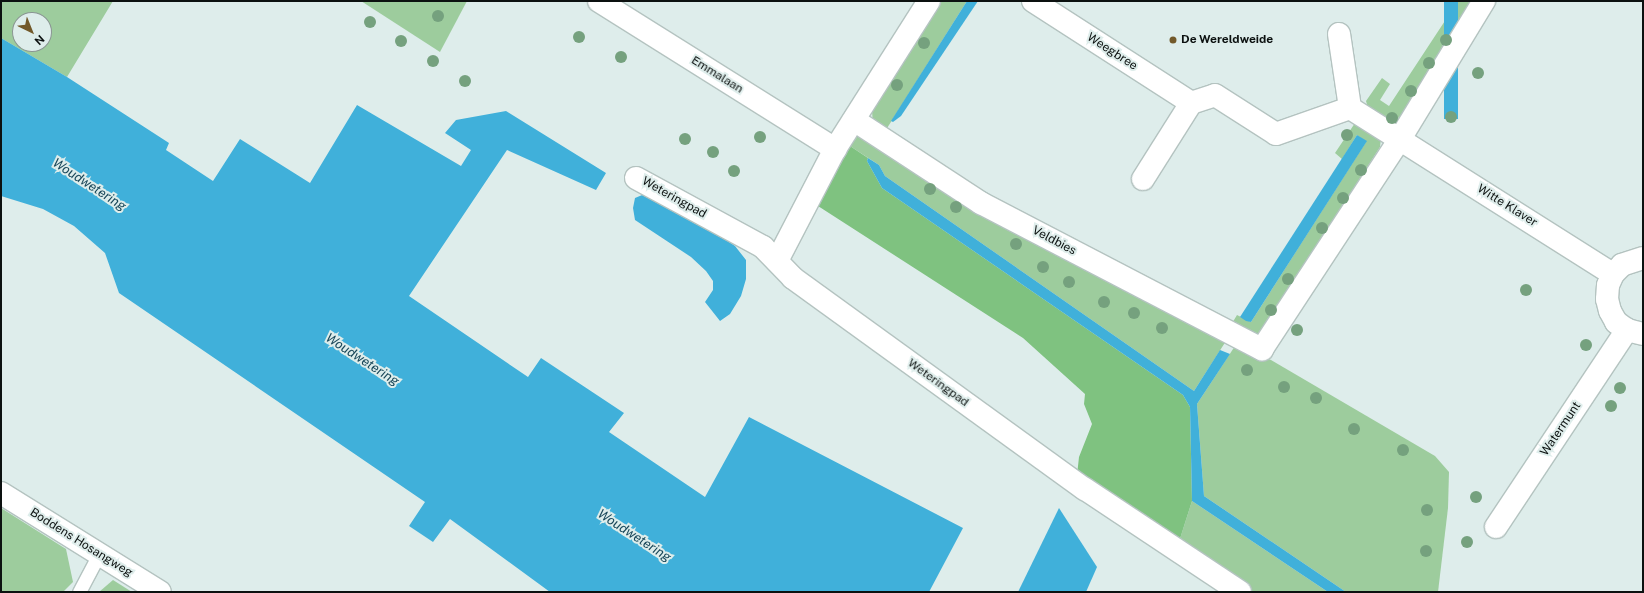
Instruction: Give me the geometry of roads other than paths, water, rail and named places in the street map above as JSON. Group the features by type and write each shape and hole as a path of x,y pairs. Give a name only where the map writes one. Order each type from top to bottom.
{"street":[{"name":"Emmalaan","path":"600,1 835,149"},
{"path":"778,259 835,149 929,1"},
{"name":"Weegbree","path":"1033,1 1191,102"},
{"path":"1400,139 1484,1"},
{"path":"1143,179 1191,102 1215,95 1276,134 1350,108 1339,34"},
{"name":"Witte Klaver","path":"1350,108 1613,274"},
{"name":"Veldbies","path":"854,120 981,203 1262,349 1400,139"},
{"name":"Weteringpad","path":"636,178 763,247 778,259 793,278 1078,484 1240,592"},
{"path":"1635,332 1616,322 1610,311 1607,292 1613,274 1622,265 1643,258"},
{"name":"Watermunt","path":"1496,527 1635,332"},
{"name":"Boddens Hosangweg","path":"1,493 160,592"}],"lane":[{"path":"79,592 99,554"}],"water":[{"path":"967,1 978,1 901,116 893,122 891,121"},
{"path":"1444,1 1458,1 1458,119 1444,119"},
{"name":"Woudwetering","path":"1,38 12,44 12,52 25,52 67,77 169,143 166,150 213,181 240,139 310,183 357,105 461,166 471,150 445,133 456,120 506,111 606,173 596,190 507,150 409,296 528,377 541,358 624,413 609,432 705,497 749,417 963,528 929,592 550,592 450,519 433,542 409,526 425,502 119,293 105,253 74,226 43,209 1,196"},
{"path":"1357,135 1367,141 1251,322 1246,321 1240,317"},
{"path":"868,158 879,165 885,176 1194,391 1220,350 1230,354 1197,404 1204,496 1346,592 1328,592 1192,501 1190,407 1183,395 882,188 867,161"},
{"path":"647,193 702,223 735,246 746,260 746,279 741,296 730,314 720,321 705,302 713,290 713,281 706,271 691,257 635,220 633,208 635,198"},
{"path":"1059,508 1097,567 1086,592 1018,592"}],"place":[{"name":"De Wereldweide","path":"1173,40"}]}
